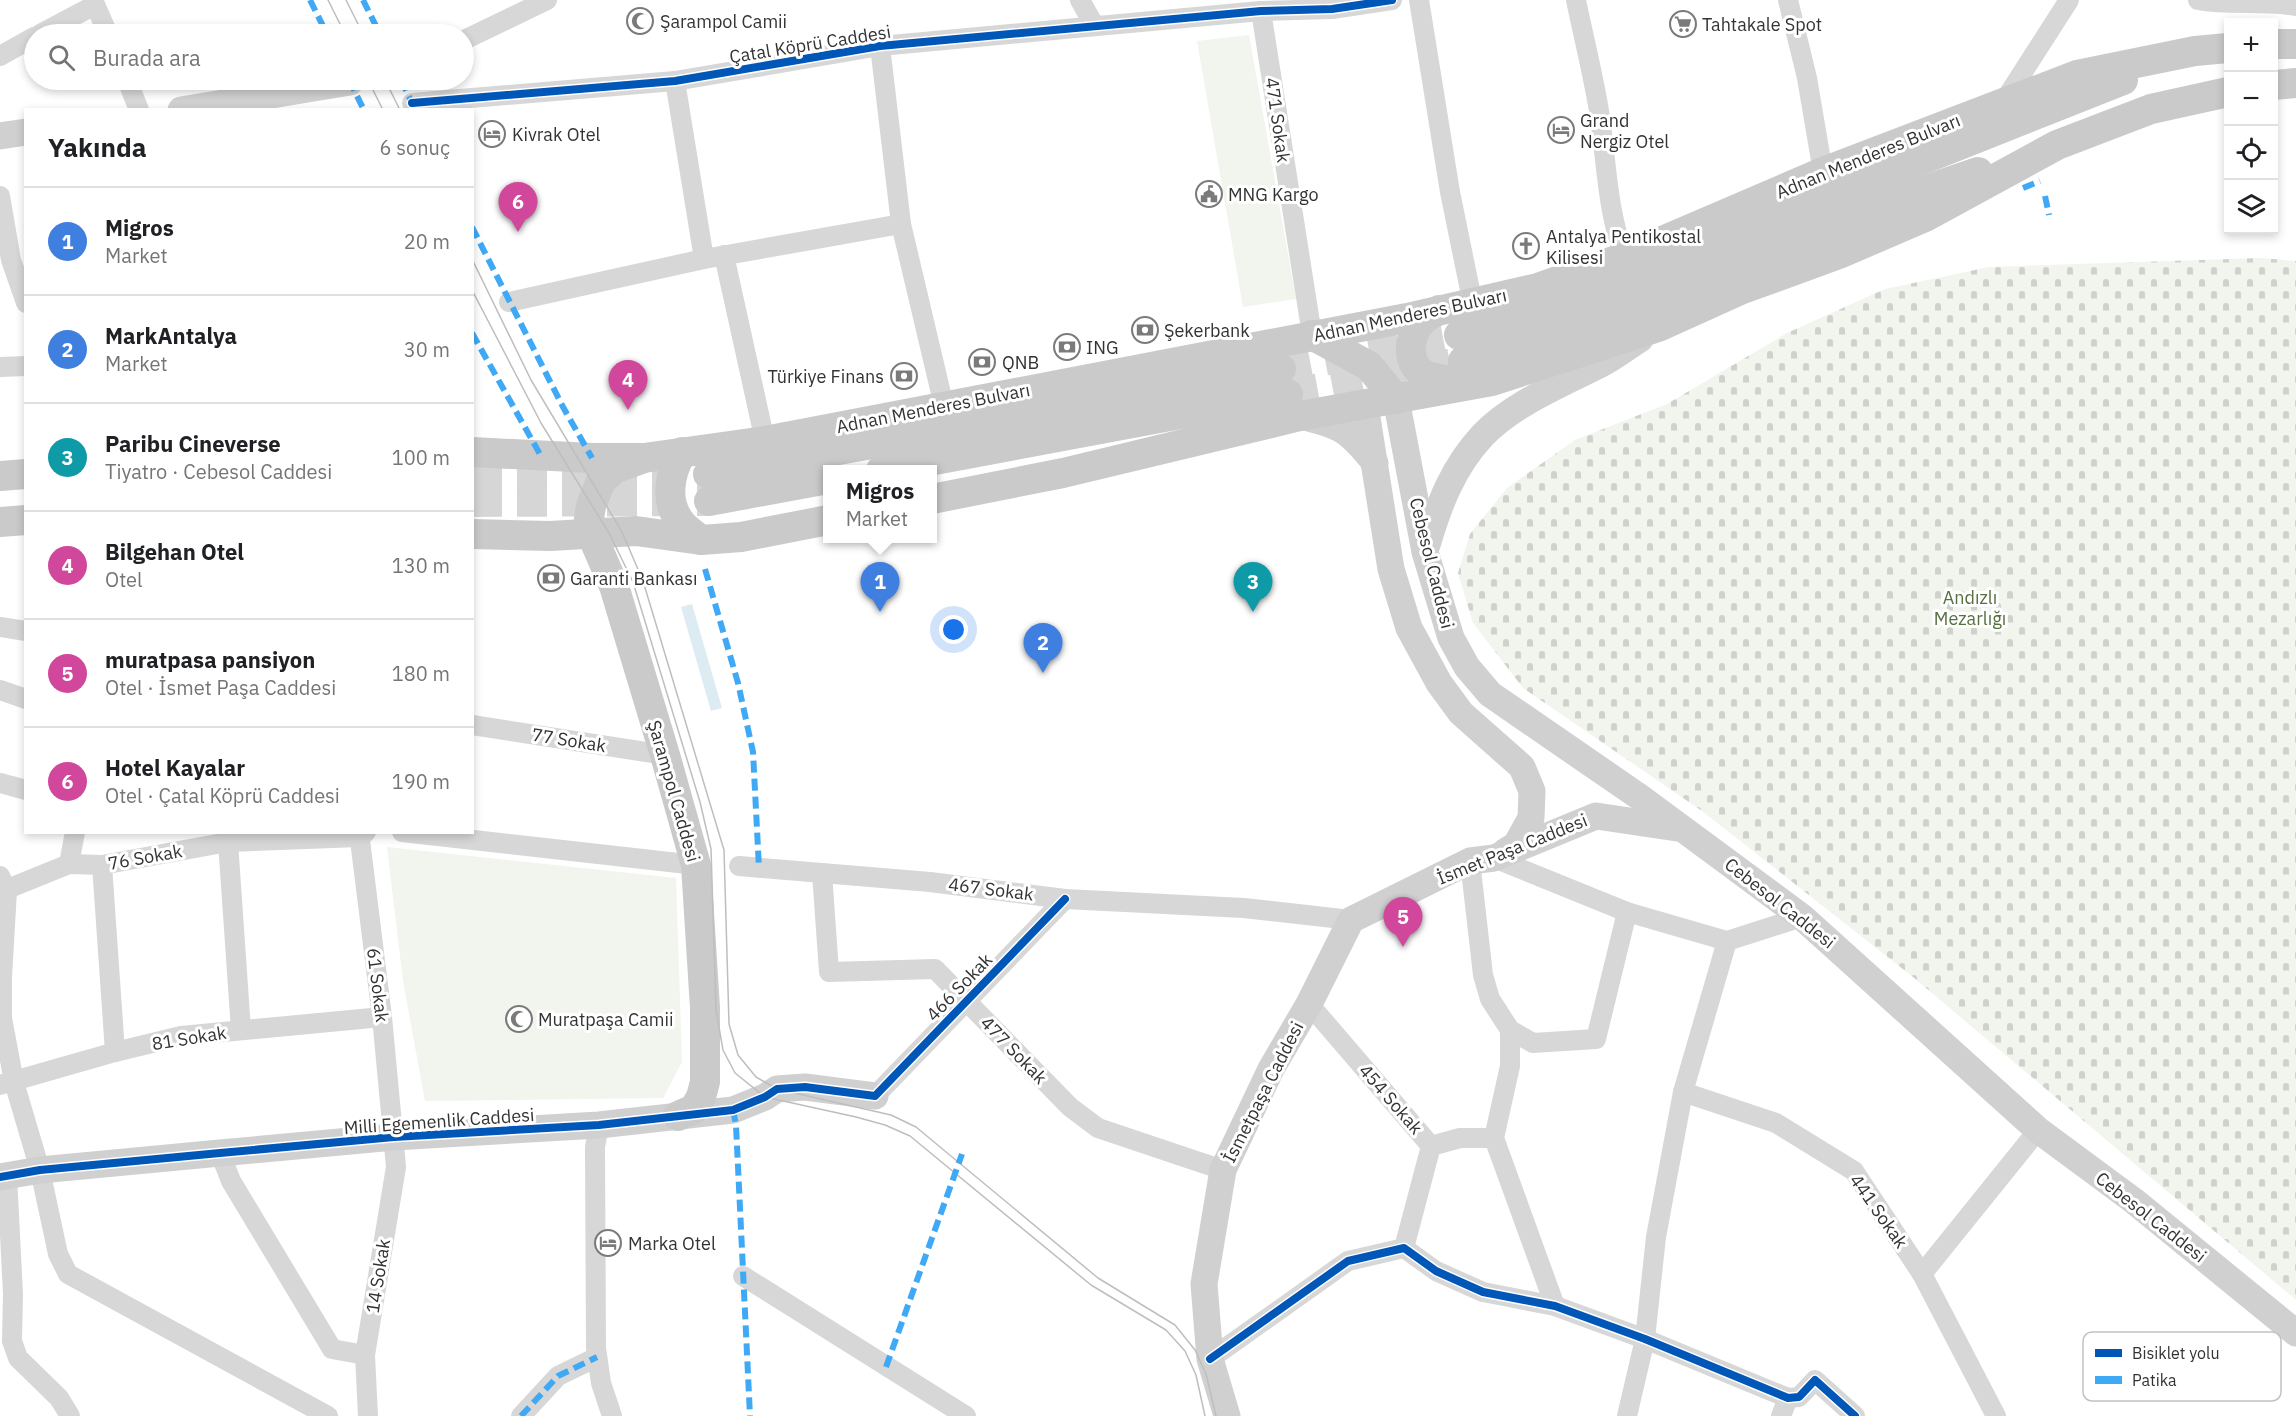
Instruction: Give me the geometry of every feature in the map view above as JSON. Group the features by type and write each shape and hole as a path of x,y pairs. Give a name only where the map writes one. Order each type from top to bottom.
{"main road":[{"path":"2278,44 2296,44"},
{"name":"Adnan Menderes Bulvarı","path":"474,452 592,458 644,458 765,441 1407,318 1538,288 1625,256 1823,172 2077,75 2195,51 2224,48"},
{"name":"Adnan Menderes Bulvarı","path":"845,465 1290,393 1365,405 1396,399 1464,361 1588,302 1909,165 2195,51"},
{"path":"2278,85 2296,83"},
{"path":"193,108 302,90"},
{"name":"Adnan Menderes Bulvarı","path":"1464,361 1492,381 1658,327 1740,290 1839,254 1925,217 2057,145 2151,109 2224,93"},
{"path":"0,136 24,132"},
{"path":"1439,310 1423,321 1416,331 1410,352 1413,361 1424,375 1576,328 1836,223 2057,145"},
{"path":"1365,405 1369,366 1380,341 1407,318"},
{"path":"1425,552 1439,504 1461,463 1484,434 1551,388 1603,363 1658,327"},
{"path":"1312,335 1369,366 1396,399"},
{"name":"Adnan Menderes Bulvarı","path":"908,465 1290,393"},
{"name":"Adnan Menderes Bulvarı","path":"937,498 1063,472 1290,393"},
{"path":"1290,393 1329,422 1346,431 1360,444 1374,463"},
{"name":"Cebesol Caddesi","path":"1396,399 1425,552 1450,638 1467,667 1490,694 1682,829 1802,917 2038,1130 2134,1201 2296,1333"},
{"name":"Cebesol Caddesi","path":"1365,405 1391,569 1408,628 1439,683 1461,713 1522,767 1532,791 1532,818 1516,845 1482,860"},
{"path":"682,452 674,466 670,480 670,496 674,510 682,524 700,540"},
{"path":"591,535 588,526 591,506 601,481 614,469 644,458"},
{"name":"Adnan Menderes Bulvarı","path":"823,469 709,487 823,479"},
{"path":"0,476 24,474"},
{"path":"0,492 24,491"},
{"path":"0,522 24,520"},
{"path":"474,534 550,536 636,531 700,540 741,537 823,521"},
{"name":"Şarampol Caddesi","path":"591,535 614,586 696,865 705,1008 705,1082 701,1097 694,1109 678,1116"},
{"path":"550,536 582,553 614,586"},
{"path":"0,543 24,541"},
{"name":"İsmet Paşa Caddesi","path":"1351,920 1482,860 1596,816 1682,829"},
{"name":"İsmetpaşa Caddesi","path":"1227,1416 1210,1359 1204,1284 1222,1170 1270,1069 1309,1004 1351,920"},
{"name":"Milli Egemenlik Caddesi","path":"3,1176 40,1170 394,1137 599,1125 733,1110 765,1097 777,1089 805,1087 875,1096"}],"street":[{"path":"474,35 547,0"},
{"path":"1080,0 1094,25"},
{"name":"Çatal Köprü Caddesi","path":"412,103 675,81 879,46 1094,25 1225,7 1261,11 1392,0"},
{"path":"1419,0 1450,192 1471,294"},
{"path":"1576,0 1600,116 1605,166 1620,244 1625,256"},
{"path":"1788,0 1807,78 1823,172"},
{"path":"2003,103 2069,0"},
{"path":"2198,0 2214,3 2288,3"},
{"path":"57,24 94,2 104,24"},
{"name":"471 Sokak","path":"1261,11 1312,335"},
{"path":"0,56 24,43"},
{"path":"879,46 901,224 944,406"},
{"path":"675,81 714,257 765,441"},
{"path":"131,90 138,108"},
{"path":"0,196 6,262 24,299"},
{"path":"509,302 714,257 901,224"},
{"path":"0,367 24,366"},
{"path":"0,627 24,631"},
{"path":"0,690 24,698"},
{"name":"77 Sokak","path":"474,724 665,755"},
{"path":"0,783 24,789"},
{"path":"69,864 75,834"},
{"name":"76 Sokak","path":"2,886 69,864 102,865 228,842 361,834"},
{"name":"61 Sokak","path":"361,834 394,1137"},
{"path":"420,834 696,865"},
{"path":"228,842 241,1030"},
{"path":"1627,912 1596,1039 1533,1042 1510,1030 1490,999 1483,975 1482,860 1627,912 1727,941 1802,917"},
{"path":"102,865 115,1052"},
{"name":"467 Sokak","path":"740,866 930,882 1065,899 1244,908 1351,920"},
{"name":"477 Sokak","path":"822,873 829,972 935,969 1070,1107 1098,1128 1222,1170"},
{"path":"2,886 1,1017 7,1083 40,1170 58,1254 68,1274 328,1416"},
{"name":"466 Sokak","path":"875,1096 1065,899"},
{"path":"1627,1416 1645,1339 1656,1237 1683,1092 1727,941"},
{"name":"454 Sokak","path":"1309,1004 1431,1146 1460,1138 1494,1138"},
{"name":"81 Sokak","path":"7,1083 181,1036 382,1017"},
{"path":"1510,1030 1510,1066 1494,1138 1555,1306"},
{"name":"441 Sokak","path":"1683,1092 1776,1123 1854,1171 1922,1274 1996,1416"},
{"path":"599,1125 595,1148 597,1357 601,1383 612,1416"},
{"path":"1922,1274 2038,1130"},
{"name":"14 Sokak","path":"368,1416 365,1355 396,1167 394,1137"},
{"path":"1404,1248 1431,1146"},
{"path":"220,1153 231,1182 332,1349 365,1355"},
{"path":"3,1176 13,1294 12,1341 18,1358 59,1398 70,1416"},
{"path":"1210,1359 1348,1261 1404,1248 1436,1271 1483,1292 1555,1306 1645,1339 1784,1407 1799,1397 1815,1380 1855,1416"},
{"path":"743,1276 966,1416"},
{"path":"521,1416 558,1376 597,1357"}],"green space":[{"path":"1249,35 1296,299 1243,307 1197,41"},
{"name":"Andızlı Mezarlığı","path":"2261,258 2296,261 2296,1300 1913,977 1702,811 1523,688 1473,623 1458,573 1470,534 1507,488 1575,440 1667,404 1787,333 1885,289 1989,267"},
{"path":"387,847 676,878 682,1062 663,1098 425,1101 403,981"}],"shaded area":[{"path":"692,604 722,708 711,711 681,607"}],"tunnel":[{"path":"1281,369 1459,335"},
{"path":"1288,394 1463,361"},
{"path":"474,475 708,474"},
{"path":"474,502 709,501"}],"tram line":[{"path":"328,0 340,24"},
{"path":"346,0 358,24"},
{"path":"373,90 382,108"},
{"path":"390,90 399,108"},
{"path":"474,263 531,380 622,532 643,581 724,850 729,1024 738,1055 756,1077 777,1089 891,1115 916,1127 1098,1278 1175,1325 1195,1350 1206,1374 1216,1416"},
{"path":"474,294 541,423 609,533 633,582 700,802 711,849 716,1010 723,1050 735,1073 765,1097 856,1117 885,1125 910,1136 1091,1285 1166,1330 1185,1351 1196,1375 1205,1416"}],"marked path":[{"path":"310,0 322,24"},
{"path":"363,0 375,24"},
{"path":"354,90 363,108"},
{"path":"406,90 414,107"},
{"path":"2023,188 2040,181"},
{"path":"2045,196 2049,215"},
{"path":"474,231 563,407 592,458"},
{"path":"474,337 541,456"},
{"path":"705,569 738,683 753,752 759,868"},
{"path":"733,1110 736,1125 750,1416"},
{"path":"886,1367 962,1154"},
{"path":"521,1416 558,1376 597,1357"}],"cycle path":[{"path":"412,103 675,81 880,46 1261,11 1332,9 1392,0"},
{"path":"0,1177 40,1170 394,1137 599,1125 733,1110 765,1097 777,1089 805,1087 875,1096 1065,899"},
{"path":"1210,1359 1348,1261 1404,1248 1436,1271 1483,1292 1555,1306 1645,1339 1788,1398 1799,1397 1815,1380 1855,1416"}],"place":[{"name":"Şarampol Camii","path":"640,21"},
{"name":"Tahtakale Spot","path":"1683,24"},
{"name":"Grand Nergiz Otel","path":"1561,130"},
{"name":"Kivrak Otel","path":"492,134"},
{"name":"MNG Kargo","path":"1209,194"},
{"name":"Hotel Kayalar","path":"518,232"},
{"name":"Antalya Pentikostal Kilisesi","path":"1526,246"},
{"name":"Şekerbank","path":"1145,330"},
{"name":"ING","path":"1067,347"},
{"name":"QNB","path":"982,362"},
{"name":"Türkiye Finans","path":"904,376"},
{"name":"Bilgehan Otel","path":"628,410"},
{"name":"Garanti Bankası","path":"551,578"},
{"name":"Migros","path":"880,612"},
{"name":"Paribu Cineverse","path":"1253,612"},
{"name":"MarkAntalya","path":"1043,673"},
{"name":"muratpasa pansiyon","path":"1403,947"},
{"name":"Muratpaşa Camii","path":"519,1019"},
{"name":"Marka Otel","path":"608,1243"}]}
